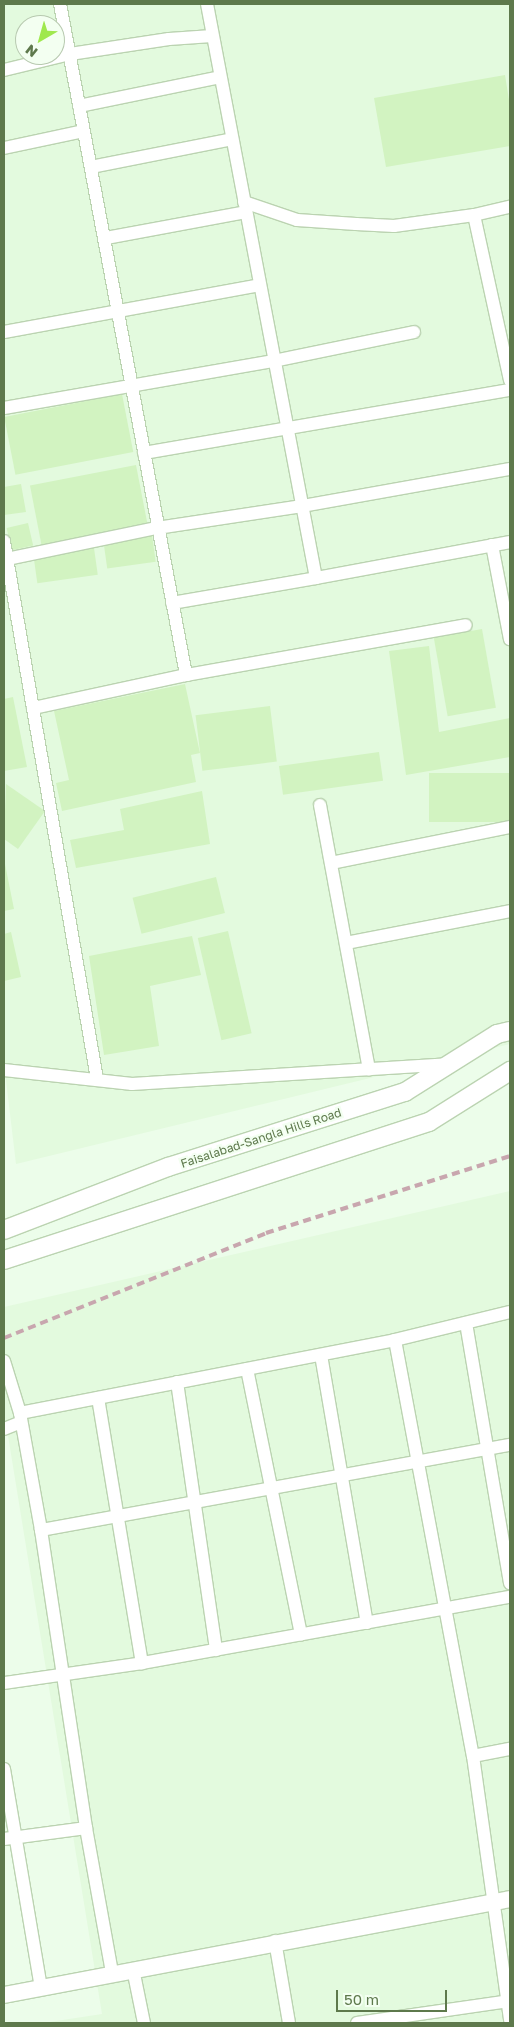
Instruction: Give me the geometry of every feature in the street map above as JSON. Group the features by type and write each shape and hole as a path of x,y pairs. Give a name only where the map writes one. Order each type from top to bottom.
{"main road":[{"name":"Faisalabad-Sangla Hills Road","path":"4,1230 168,1167 405,1092 497,1034 510,1031"},
{"path":"4,1260 429,1122 510,1071"}],"street":[{"path":"60,4 80,106 83,131 106,238 157,528 186,675"},
{"path":"207,4 316,578"},
{"path":"4,70 70,54 168,39 212,36"},
{"path":"80,106 220,77"},
{"path":"4,148 83,131"},
{"path":"91,167 232,139"},
{"path":"106,238 245,207 297,220 394,226 474,215 510,207"},
{"path":"474,215 510,380"},
{"path":"4,332 117,309 260,285"},
{"path":"4,408 131,384 274,361 414,332"},
{"path":"144,453 510,390"},
{"path":"7,559 157,528 302,506 510,468"},
{"path":"4,541 97,1079"},
{"path":"172,603 510,542"},
{"path":"492,545 510,639"},
{"path":"33,708 186,675 466,625"},
{"path":"320,805 369,1069"},
{"path":"331,863 510,827"},
{"path":"346,943 510,911"},
{"path":"4,1070 132,1084 449,1064"},
{"path":"4,1429 20,1417 98,1398 395,1340 510,1312"},
{"path":"466,1323 510,1583"},
{"path":"395,1340 473,1756 492,1903 510,2020"},
{"path":"321,1355 367,1623"},
{"path":"4,1361 20,1417 41,1530 86,1828 112,1973"},
{"path":"247,1369 300,1635"},
{"path":"177,1382 216,1650"},
{"path":"98,1398 142,1663"},
{"path":"41,1530 510,1445"},
{"path":"4,1683 63,1676 142,1663 510,1597"},
{"path":"473,1756 510,1749"},
{"path":"4,1769 8,1838 41,1988"},
{"path":"8,1838 86,1828"},
{"path":"4,1994 274,1941 510,1899"},
{"path":"274,1941 289,2023"},
{"path":"133,1969 144,2023"},
{"path":"357,2023 508,2002"}],"shaded area":[{"path":"4,4 510,4 510,1044 16,1164 4,1064"},
{"path":"510,1191 510,2023 43,2023 102,2014 4,1411 4,1307"}],"building":[{"path":"505,75 510,106 510,146 386,167 374,98"},
{"path":"122,394 133,452 15,475 4,417"},
{"path":"136,465 148,525 42,545 30,486"},
{"path":"21,484 26,512 4,515 4,487"},
{"path":"28,523 33,545 12,550 7,528"},
{"path":"152,535 156,562 107,569 103,542"},
{"path":"94,548 98,575 37,583 34,556"},
{"path":"482,629 496,708 448,716 434,638"},
{"path":"429,646 439,732 510,718 510,757 406,775 389,651"},
{"path":"185,684 200,753 191,755 196,782 62,811 56,783 69,780 54,711"},
{"path":"13,697 27,767 4,771 4,699"},
{"path":"270,706 277,762 202,771 196,715"},
{"path":"379,752 383,781 283,795 279,766"},
{"path":"429,773 510,773 510,822 429,822"},
{"path":"6,784 45,811 18,849 4,839"},
{"path":"202,791 210,844 76,868 70,840 124,830 120,809"},
{"path":"4,865 14,909 4,911"},
{"path":"216,877 225,913 142,934 133,898"},
{"path":"228,931 252,1033 221,1040 198,938"},
{"path":"11,932 21,977 4,981 4,934"},
{"path":"192,936 201,975 150,986 159,1046 104,1055 89,956"}],"railway":[{"path":"4,1338 266,1233 510,1156"}]}
